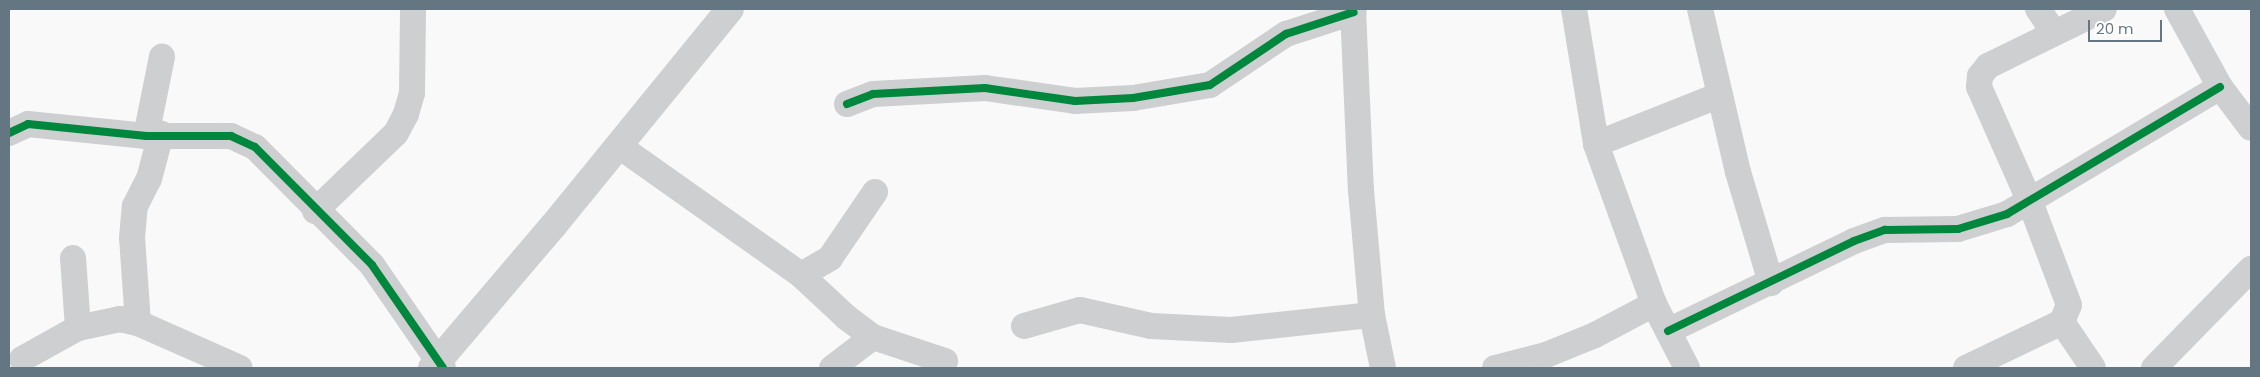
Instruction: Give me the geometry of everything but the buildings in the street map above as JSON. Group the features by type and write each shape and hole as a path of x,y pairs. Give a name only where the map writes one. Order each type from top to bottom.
{"street":[{"path":"315,211 396,132 406,114 412,93 413,9"},
{"path":"1574,9 1596,144 1654,304 1687,368"},
{"path":"1700,9 1738,172 1770,283"},
{"path":"2038,9 2054,33"},
{"path":"1966,368 2062,322 2069,305 2030,202 1979,87 1980,76 1988,66 2104,9"},
{"path":"2177,9 2220,87 2251,128"},
{"path":"847,104 873,94 992,89 1075,101 1133,98 1210,85 1286,34 1353,10 1361,190 1372,315 1383,368"},
{"path":"9,133 28,124 154,135 231,136 255,147 315,211 372,265 437,366 618,146 725,11"},
{"path":"138,323 132,238 135,206 149,179 162,57"},
{"path":"1668,331 1854,241 1885,230 1958,229 2006,214 2030,202 2220,87"},
{"path":"1596,144 1720,95"},
{"path":"618,146 801,275 846,317 873,337 945,361"},
{"path":"801,275 830,258 875,192"},
{"path":"73,258 78,328"},
{"path":"2154,368 2251,269"},
{"path":"1495,368 1548,362 1654,304"},
{"path":"1024,326 1080,310 1151,326 1231,330 1372,315"},
{"path":"20,358 78,328 120,318 138,323 240,368"},
{"path":"2062,322 2093,368"},
{"path":"832,368 873,337"}],"cycle path":[{"path":"847,104 873,94 985,88 1075,101 1133,98 1210,85 1286,34 1354,12"},
{"path":"1668,331 1854,241 1885,230 1958,229 2007,214 2220,87"},
{"path":"9,133 28,124 146,136 231,136 255,147 372,265 443,368"}]}
